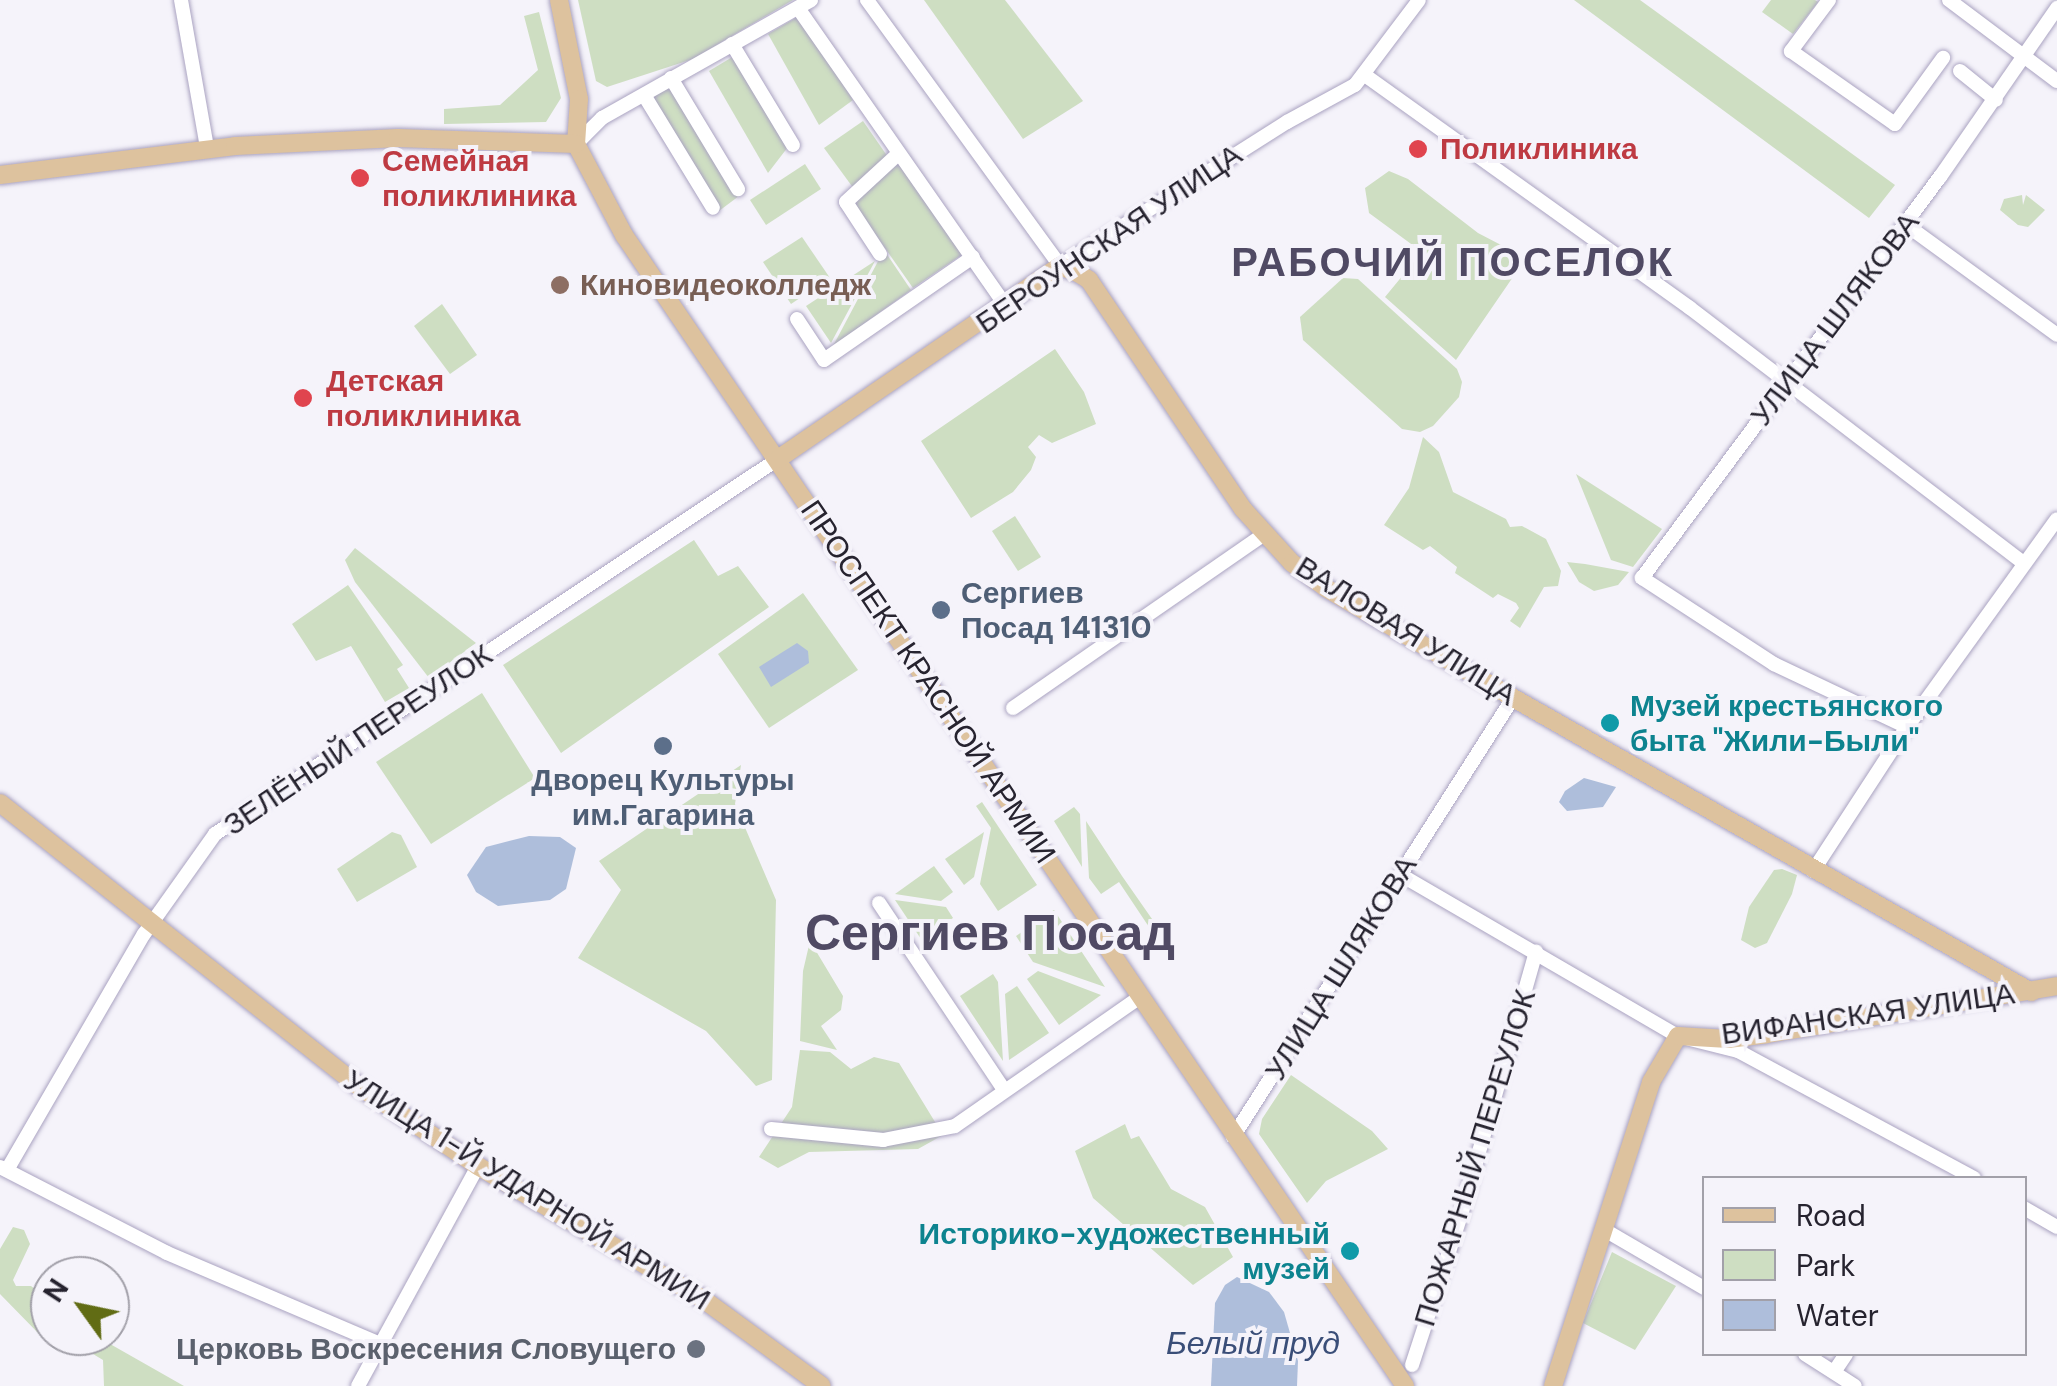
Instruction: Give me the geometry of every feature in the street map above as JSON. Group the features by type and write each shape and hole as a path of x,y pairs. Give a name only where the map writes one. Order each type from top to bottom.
{"main road":[{"path":"0,174 207,148 398,138 576,144 579,99 559,0"},
{"name":"ПРОСПЕКТ КРАСНОЙ АРМИИ","path":"576,144 624,235 1404,1386"},
{"name":"БЕРОУНСКАЯ УЛИЦА","path":"778,459 1060,266"},
{"name":"ВАЛОВАЯ УЛИЦА","path":"1060,266 1089,280 1263,536 1326,588 1813,871 2031,992"},
{"name":"УЛИЦА 1-Й УДАРНОЙ АРМИИ","path":"0,803 357,1086 478,1166 670,1277 822,1386"},
{"name":"ВИФАНСКАЯ УЛИЦА","path":"1678,1036 1728,1039 2057,986"},
{"path":"1552,1386 1651,1082 1678,1036"}],"street":[{"path":"181,0 207,148"},
{"name":"ВАЛОВАЯ УЛИЦА","path":"867,0 1060,266"},
{"name":"БЕРОУНСКАЯ УЛИЦА","path":"1060,266 1366,76 1419,0"},
{"path":"1829,0 1792,51 1895,124 1943,58"},
{"path":"1949,0 2057,80"},
{"path":"2048,0 2057,7"},
{"path":"576,144 602,118 804,4 898,154 1006,306"},
{"name":"УЛИЦА ШЛЯКОВА","path":"1907,727 1774,664 1642,578 1996,100 2057,7"},
{"path":"732,44 794,145"},
{"path":"1960,71 1996,100"},
{"path":"1366,76 1787,384 2023,563"},
{"path":"671,78 738,189"},
{"path":"644,94 713,208"},
{"path":"880,254 846,202 898,154"},
{"path":"1905,224 2057,334"},
{"path":"797,319 824,360 973,257"},
{"name":"ЗЕЛЁНЫЙ ПЕРЕУЛОК","path":"3,1168 150,924 215,834 778,459"},
{"path":"1813,871 1907,727 2057,519"},
{"path":"1013,708 1263,536"},
{"name":"УЛИЦА ШЛЯКОВА","path":"1233,1137 1513,698"},
{"path":"1401,875 1678,1036 1738,1050 1956,1174"},
{"path":"879,903 1004,1090"},
{"name":"ПОЖАРНЫЙ ПЕРЕУЛОК","path":"1412,1364 1461,1214 1536,951"},
{"path":"771,1129 883,1140 920,1136 955,1126 1140,997"},
{"path":"358,1386 478,1166"},
{"path":"3,1168 167,1253 378,1344"},
{"path":"2027,1210 2057,1227"},
{"path":"1603,1229 1702,1287"},
{"path":"1808,1356 1855,1386"},
{"path":"1834,1372 1845,1356"}],"green space":[{"path":"578,0 793,0 693,59 607,87 596,81"},
{"path":"924,0 1005,0 1083,101 1023,139"},
{"path":"1574,0 1640,0 1895,185 1869,218"},
{"path":"1771,0 1818,2 1793,34 1762,12"},
{"path":"539,12 561,98 546,122 444,124 444,109 500,105 538,70 524,16"},
{"path":"799,16 853,100 819,125 768,34"},
{"path":"734,56 788,147 768,173 709,71"},
{"path":"669,86 739,196 719,211 650,98"},
{"path":"863,121 888,157 854,189 824,148"},
{"path":"897,159 963,254 913,288 852,201"},
{"path":"805,164 821,189 766,225 750,200"},
{"path":"1389,171 1408,179 1478,233 1526,258 1456,360 1385,297 1422,252 1369,213 1365,188"},
{"path":"2022,195 2023,205 2026,195 2045,210 2028,227 2018,225 2000,210 2004,199"},
{"path":"802,237 830,278 791,304 763,262"},
{"path":"884,250 911,290 833,346"},
{"path":"875,261 831,343 806,306"},
{"path":"1343,278 1358,279 1457,369 1462,382 1459,397 1433,426 1420,432 1402,429 1303,340 1300,317"},
{"path":"442,304 477,355 450,374 414,326"},
{"path":"1055,349 1084,392 1096,424 1052,443 1039,435 1028,447 1036,457 1031,470 1013,492 971,518 921,441"},
{"path":"1423,437 1439,452 1453,492 1506,519 1510,527 1522,526 1546,539 1561,571 1558,586 1544,587 1520,628 1510,621 1519,608 1516,603 1498,594 1493,598 1455,573 1457,567 1430,546 1423,550 1384,525 1409,488"},
{"path":"1576,474 1662,529 1633,567 1611,560"},
{"path":"1015,516 1041,557 1018,571 992,531"},
{"path":"694,540 718,576 738,566 769,607 561,753 503,665"},
{"path":"355,548 476,643 429,678 355,582 345,560"},
{"path":"1567,562 1629,572 1618,585 1594,591 1579,582"},
{"path":"348,585 403,665 397,669 409,688 385,702 351,646 316,661 292,624"},
{"path":"803,593 858,670 769,728 718,654"},
{"path":"482,693 535,778 431,844 376,762"},
{"path":"741,765 735,804 776,900 772,1080 756,1086 706,1031 578,958 621,890 599,861"},
{"path":"982,802 1037,885 998,911 980,884 991,828 976,806"},
{"path":"1074,807 1080,814 1082,867 1054,821"},
{"path":"1086,821 1159,929 1153,933 1119,882 1101,894 1089,878"},
{"path":"392,832 401,835 417,867 357,902 337,869"},
{"path":"984,832 974,877 964,885 945,859"},
{"path":"934,866 953,892 941,901 895,894"},
{"path":"1774,870 1797,875 1792,894 1767,943 1755,948 1741,940 1749,907"},
{"path":"895,900 946,907 953,918 921,939"},
{"path":"1054,910 1105,987 1033,962 1016,936"},
{"path":"810,941 843,996 841,1010 821,1026 837,1050 800,1041 803,971"},
{"path":"1038,971 1101,995 1059,1025 1027,979"},
{"path":"993,974 998,982 1003,1061 960,996"},
{"path":"1017,986 1049,1033 1009,1060 1005,994"},
{"path":"800,1050 830,1052 851,1069 874,1057 899,1063 943,1135 918,1149 809,1152 778,1168 759,1157 792,1107"},
{"path":"1291,1075 1372,1131 1388,1149 1326,1181 1307,1203 1259,1134 1262,1119"},
{"path":"1125,1124 1131,1139 1139,1136 1171,1189 1205,1207 1233,1257 1193,1285 1093,1198 1075,1151"},
{"path":"13,1227 24,1230 30,1244 13,1280 16,1286 30,1286 30,1325 0,1294 0,1249"},
{"path":"1612,1252 1676,1286 1635,1350 1583,1323"},
{"path":"130,1355 184,1386 104,1386 103,1360 96,1356"}],"water":[{"path":"797,643 808,651 809,663 771,687 759,667"},
{"path":"1584,778 1616,787 1603,807 1567,811 1559,802 1565,791"},
{"path":"529,836 560,837 576,848 566,889 550,900 498,906 476,892 467,875 486,847"},
{"name":"Белый пруд","path":"1237,1277 1269,1292 1284,1312 1298,1361 1297,1386 1211,1386 1215,1303 1225,1285"}],"place":[{"name":"Поликлиника","path":"1418,149"},
{"name":"Семейная поликлиника","path":"360,178"},
{"name":"Киновидеоколледж","path":"560,285"},
{"name":"Детская поликлиника","path":"303,398"},
{"name":"Сергиев Посад 141310","path":"941,610"},
{"name":"Музей крестьянского быта \"Жили-Были\"","path":"1610,723"},
{"name":"Дворец Культуры им.Гагарина","path":"663,746"},
{"name":"Историко-художественный музей","path":"1350,1251"},
{"name":"Церковь Воскресения Словущего","path":"696,1349"}],"district":[{"name":"РАБОЧИЙ ПОСЕЛОК","path":"1453,262"},
{"name":"Сергиев Посад","path":"990,934"}]}
